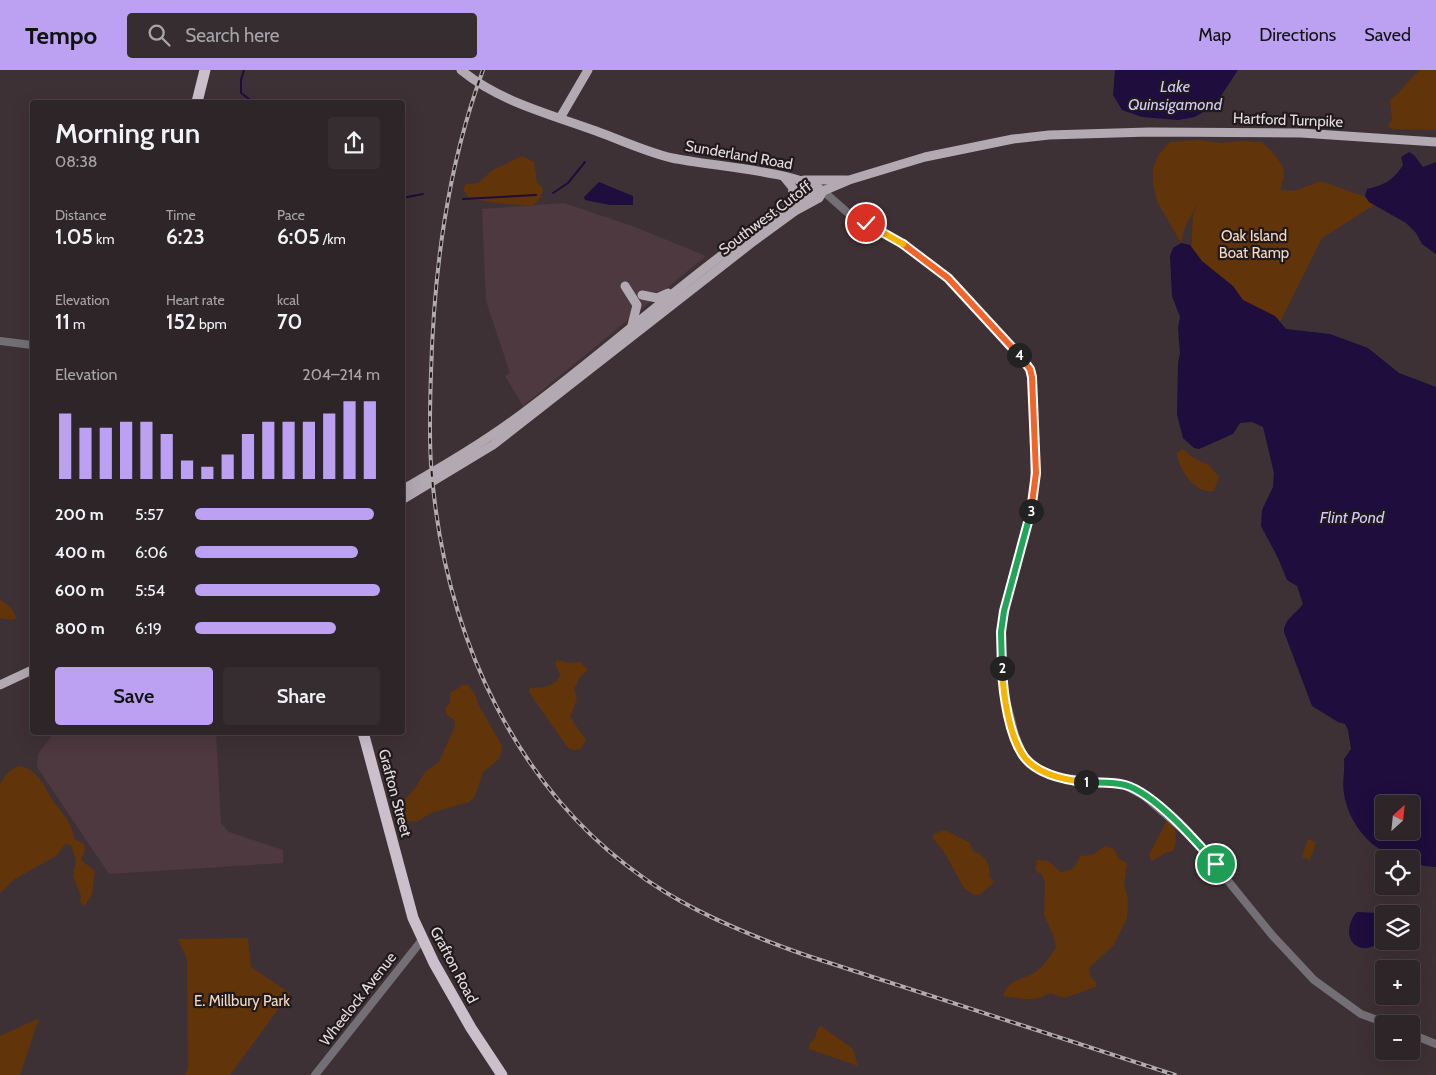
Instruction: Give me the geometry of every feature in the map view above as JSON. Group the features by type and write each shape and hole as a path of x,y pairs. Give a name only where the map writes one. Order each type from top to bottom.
{"highway":[{"path":"198,100 205,70"},
{"name":"Grafton Street","path":"364,735 398,862"},
{"name":"Grafton Road","path":"398,862 412,914 422,940 471,1028 502,1075"}],"main road":[{"name":"Sunderland Road","path":"462,70 497,94 671,158 801,180 823,191"},
{"path":"560,118 588,70"},
{"name":"Hartford Turnpike","path":"849,180 925,157 1020,138 1088,132 1316,134 1436,142"},
{"path":"784,177 793,188 791,206"},
{"path":"801,180 849,180"},
{"path":"823,191 849,180"},
{"name":"Southwest Cutoff","path":"405,488 502,428 695,275 768,220 814,192 823,191"},
{"name":"Southwest Cutoff","path":"405,498 493,445 754,241 795,211 818,198 823,191"},
{"path":"642,295 651,298 664,295 695,275"},
{"path":"625,286 637,305 632,326"},
{"path":"0,685 30,671"}],"street":[{"path":"823,191 848,213 900,242 948,278 1030,369 1034,406 1034,489 1030,517 1007,601 1001,632 1004,692 1013,729 1024,757 1039,769 1058,777 1124,785 1144,796 1194,839 1272,934 1307,973 1361,1014 1375,1019"},
{"path":"0,341 30,345"},
{"name":"Wheelock Avenue","path":"315,1075 422,940"},
{"path":"1420,1038 1436,1044"}],"shaded area":[{"path":"564,203 635,227 706,256 523,406 505,376 510,373 486,301 482,209"},
{"path":"52,735 216,735 221,823 229,832 283,850 283,863 109,874 37,767 38,754"}],"green space":[{"path":"1421,70 1436,70 1436,130 1393,129 1388,126 1392,120 1390,100"},
{"name":"Oak Island Boat Ramp","path":"1199,140 1220,143 1262,142 1275,155 1283,167 1284,176 1280,190 1294,191 1321,181 1379,202 1322,238 1277,328 1247,307 1191,254 1193,214 1199,200 1184,229 1181,243 1157,201 1153,183 1153,168 1159,154 1170,142"},
{"path":"522,156 534,162 537,183 543,188 541,197 533,206 496,203 469,198 463,190 466,184 478,183 493,170"},
{"path":"1183,449 1193,458 1209,465 1219,477 1214,491 1201,489 1184,473 1177,453"},
{"path":"0,599 11,608 17,618 11,620 0,618"},
{"path":"557,660 570,663 580,662 588,670 580,677 574,689 577,699 570,717 586,740 581,749 574,750 568,748 529,692 530,688 548,686 558,679 560,675 555,663"},
{"path":"463,685 468,685 475,694 478,704 501,744 502,750 499,759 483,772 475,796 469,802 431,813 416,822 406,821 397,816 396,810 416,787 425,772 439,762 455,726 454,720 447,715 445,709 450,702 450,693"},
{"path":"18,766 25,767 39,778 69,822 74,839 84,844 85,850 81,860 95,871 92,894 85,906 80,902 81,896 73,876 76,860 71,845 65,844 56,856 13,880 0,893 0,784 7,773"},
{"path":"1167,820 1175,828 1176,842 1173,851 1165,853 1152,861 1149,855"},
{"path":"945,830 970,843 973,851 983,857 988,863 989,876 994,882 980,895 974,895 964,888 943,850 932,837 934,834"},
{"path":"1308,839 1316,842 1310,860 1302,857"},
{"path":"1105,846 1114,849 1119,859 1127,863 1124,884 1128,900 1127,918 1114,945 1089,968 1090,976 1096,982 1096,987 1064,998 1050,993 1032,999 1003,996 1005,990 1013,982 1038,970 1056,948 1054,937 1044,915 1045,882 1042,875 1035,870 1037,860 1048,861 1061,872 1074,867 1080,856 1092,855"},
{"name":"E. Millbury Park","path":"248,938 251,967 290,993 230,1075 185,1075 188,1068 187,959 178,939"},
{"path":"39,1018 20,1075 0,1075 0,1036"},
{"path":"821,1026 853,1049 858,1066 809,1049 809,1044 815,1038 818,1028"}],"water":[{"name":"Lake Quinsigamond","path":"1115,70 1238,70 1215,105 1195,117 1178,120 1142,117 1122,110 1113,95"},
{"path":"1409,152 1414,155 1423,167 1436,162 1436,254 1422,244 1416,233 1406,223 1369,202 1365,196 1367,189 1384,184 1396,175 1403,165 1401,157"},
{"path":"599,182 633,196 633,205 610,205 585,200 584,197"},
{"name":"Flint Pond","path":"1181,243 1190,245 1202,261 1233,286 1243,300 1275,316 1286,329 1330,334 1368,348 1399,373 1436,387 1436,867 1420,865 1420,850 1382,850 1376,847 1358,829 1347,806 1343,785 1344,759 1351,749 1348,730 1345,724 1338,722 1312,706 1284,632 1288,620 1303,604 1297,586 1287,580 1261,526 1262,510 1273,487 1274,473 1263,427 1252,422 1240,423 1233,434 1199,449 1194,448 1183,438 1177,415 1178,363 1180,354 1178,328 1180,317 1172,296 1170,256 1173,248"},
{"path":"1357,912 1375,913 1375,945 1363,948 1353,943 1350,938 1349,927"}],"waterway":[{"path":"244,70 241,80 241,93 250,100"},
{"path":"553,193 568,183 585,162"},
{"path":"405,197 423,194"},
{"path":"463,199 536,195"}],"railway":[{"path":"483,70 460,144 439,258 431,373 431,464 438,527 452,589 471,649 497,707 529,761 567,810 613,854 665,892 716,919 751,935 805,955 1175,1075"}],"route":[{"path":"866,223 900,242 948,278 1014,349 1032,374 1036,473 1033,504 1022,551 1004,611 1001,632 1003,685 1006,703 1011,723 1024,757 1039,769 1058,777 1131,788 1181,826 1216,864"}]}
